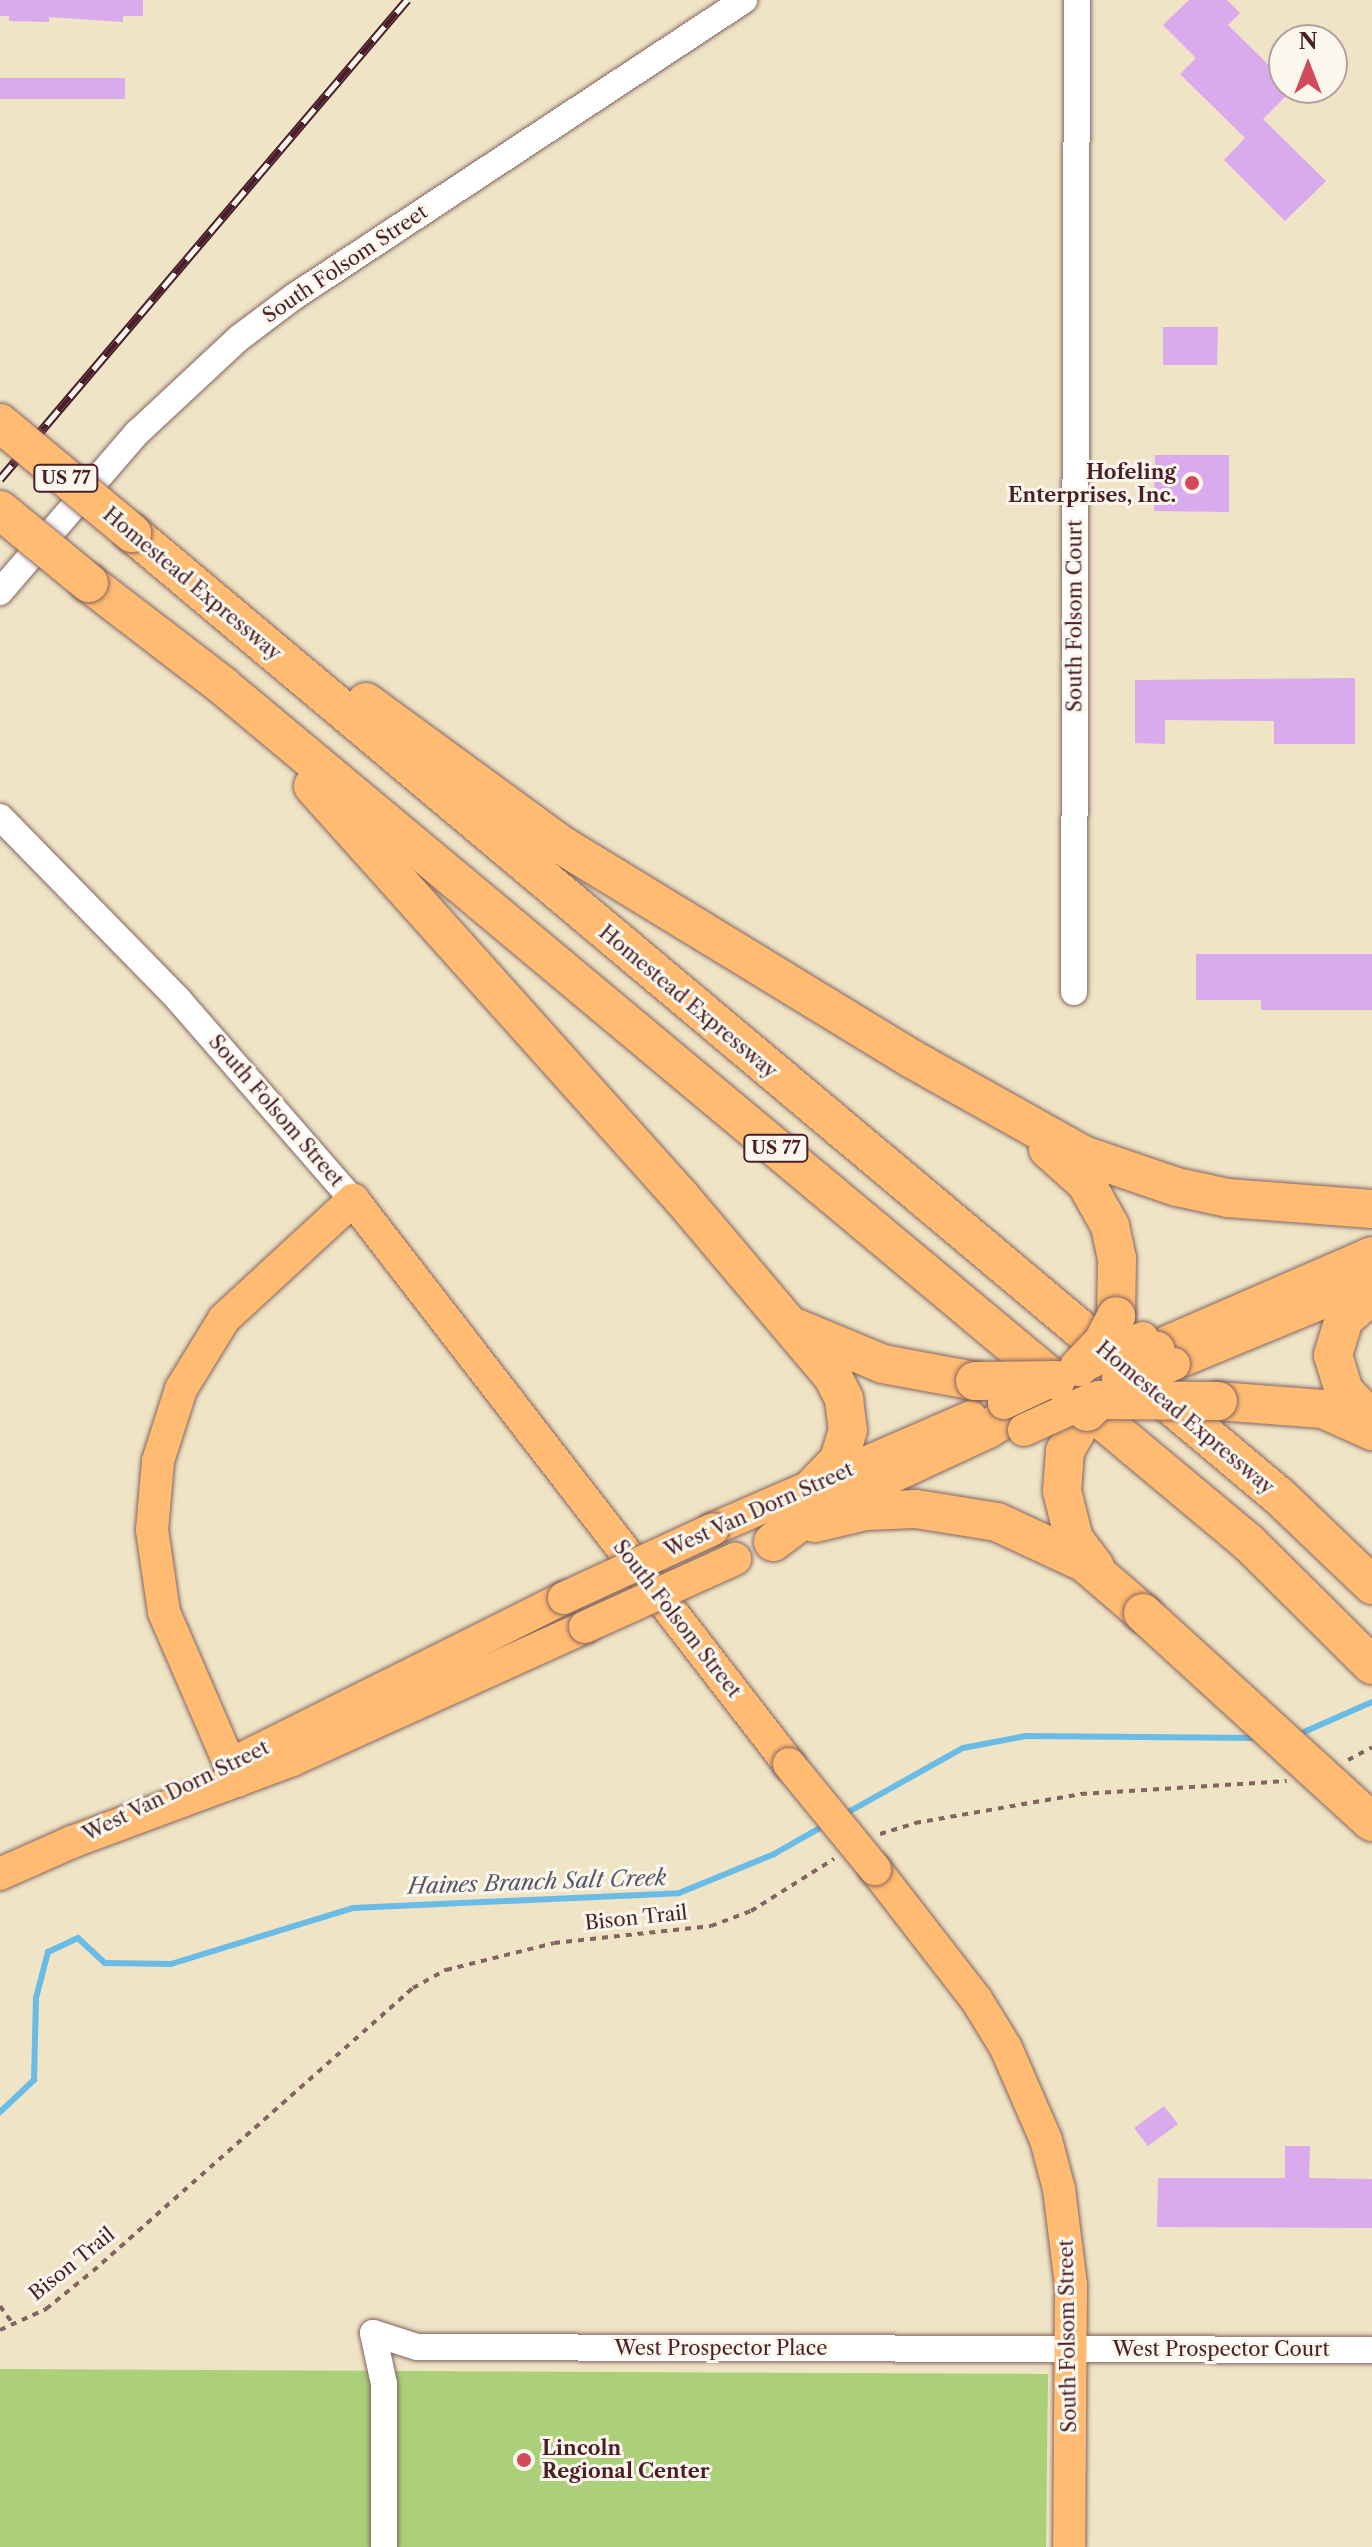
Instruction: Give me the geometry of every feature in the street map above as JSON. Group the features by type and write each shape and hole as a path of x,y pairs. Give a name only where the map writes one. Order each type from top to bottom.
{"highway":[{"name":"Homestead Expressway","path":"0,423 1267,1486 1372,1585"},
{"name":"US 77","path":"0,510 223,686 1249,1543 1372,1665"},
{"path":"132,533 563,846 1009,1117 1083,1155 1177,1187 1278,1205 1372,1209"},
{"path":"223,686 681,1197 833,1377 844,1399 848,1430 843,1451 814,1505 866,1511 960,1513 1027,1532 1085,1563 1372,1822"},
{"path":"1009,1117 1074,1171 1103,1211 1117,1258 1077,1382 1079,1421 1063,1461 1062,1491 1074,1539 1113,1586"},
{"path":"773,1542 820,1507 1077,1382 1372,1256"},
{"path":"1372,1295 1344,1319 1333,1355 1344,1391 1372,1420"},
{"path":"776,1309 801,1331 883,1364 1077,1382 1218,1401 1323,1409 1372,1431"}],"main road":[{"name":"South Folsom Street","path":"353,1200 789,1764 873,1854 976,1999 1028,2093 1046,2140 1065,2226 1071,2349 1069,2547"},
{"path":"233,1773 164,1612 152,1530 158,1461 181,1389 224,1319 353,1200"},
{"name":"West Van Dorn Street","path":"233,1773 564,1598 713,1529 814,1505 1372,1246"},
{"name":"West Van Dorn Street","path":"1077,1382 1372,1282"},
{"name":"West Van Dorn Street","path":"0,1874 233,1773 585,1627 773,1542 814,1505"}],"street":[{"name":"South Folsom Street","path":"0,592 137,433 239,338 295,296 744,0"},
{"name":"South Folsom Court","path":"1074,992 1077,0"},
{"name":"South Folsom Street","path":"0,817 178,999 353,1200"},
{"name":"West Prospector Place","path":"384,2547 384,2384 373,2333 417,2347 1071,2349"},
{"name":"West Prospector Court","path":"1071,2349 1372,2350"}],"path":[{"path":"1341,1764 1372,1747"},
{"path":"873,1854 915,1823 1081,1794 1290,1780"},
{"name":"Bison Trail","path":"0,2330 46,2309 93,2271 413,1988 446,1970 554,1943 711,1926 751,1911 837,1858"},
{"path":"0,2306 13,2324"}],"green space":[{"name":"Lincoln Regional Center","path":"0,2369 1048,2374 1046,2547 0,2547"}],"building":[{"path":"0,0 143,0 143,16 123,16 123,22 49,17 49,22 9,21 9,16 0,16"},
{"path":"1189,0 1227,0 1240,13 1228,25 1268,64 1268,104 1278,104 1263,119 1326,181 1285,221 1224,160 1245,138 1180,74 1196,58 1163,25"},
{"path":"0,78 125,78 125,99 0,99"},
{"path":"1163,327 1218,327 1217,365 1163,365"},
{"name":"Hofeling Enterprises, Inc.","path":"1155,455 1229,455 1229,512 1154,511"},
{"path":"1355,678 1355,744 1274,744 1274,721 1165,720 1165,744 1135,743 1135,680"},
{"path":"1196,954 1372,954 1372,1010 1261,1010 1261,1000 1196,1000"},
{"path":"1164,2106 1178,2124 1148,2146 1134,2128"},
{"path":"1285,2146 1310,2146 1309,2178 1372,2179 1372,2228 1157,2227 1158,2178 1285,2178"}],"waterway":[{"name":"Haines Branch Salt Creek","path":"1297,1735 1372,1702"},
{"name":"Haines Branch Salt Creek","path":"843,1815 963,1748 1026,1736 1258,1738"},
{"name":"Haines Branch Salt Creek","path":"0,2112 34,2080 36,1998 48,1952 78,1938 105,1963 171,1964 353,1908 679,1893 774,1854 827,1824"}],"railway":[{"path":"0,479 407,0"}],"place":[{"name":"Hofeling Enterprises, Inc.","path":"1192,483"},
{"name":"Lincoln Regional Center","path":"524,2460"}]}
